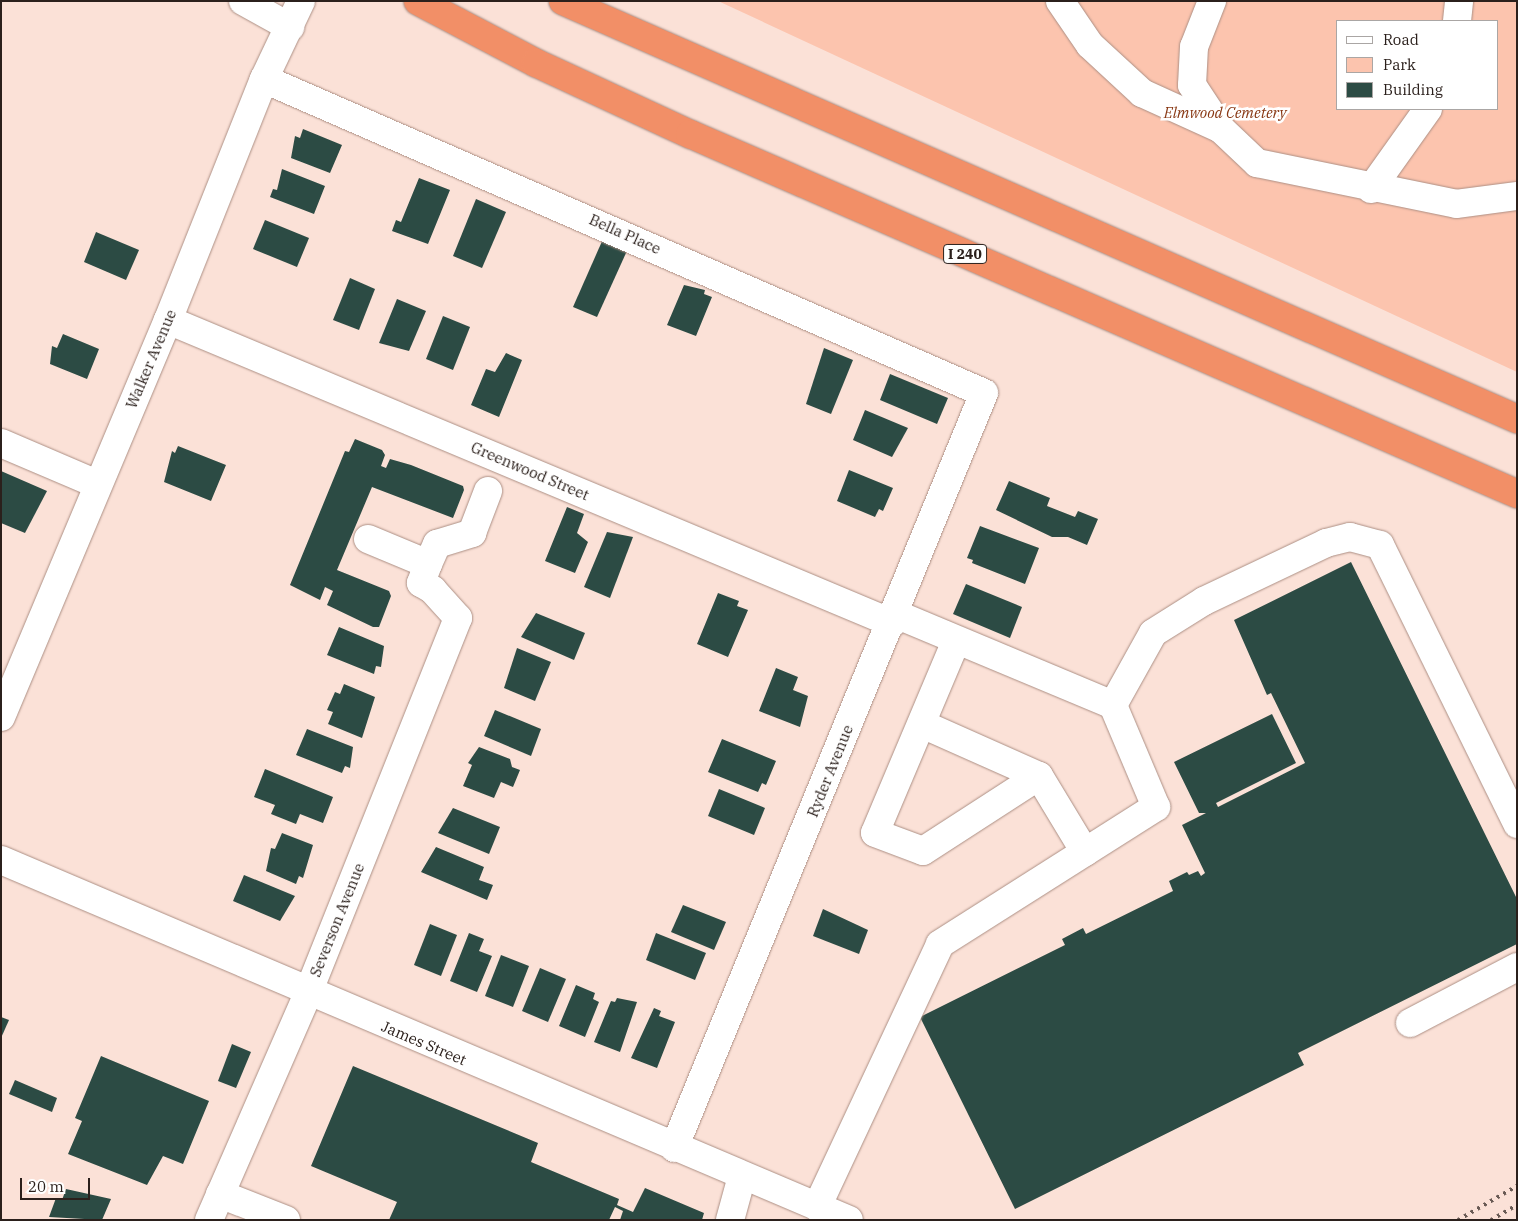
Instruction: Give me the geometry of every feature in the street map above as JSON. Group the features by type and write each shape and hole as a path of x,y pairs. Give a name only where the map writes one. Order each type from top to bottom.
{"highway":[{"name":"I 240","path":"418,1 536,64 681,130 1517,494"},
{"path":"563,1 1517,419"}],"street":[{"path":"243,1 290,26"},
{"name":"Walker Avenue","path":"1,717 97,484 168,320 264,79 301,1"},
{"path":"1060,1 1090,45 1142,93 1221,129"},
{"path":"1212,1 1194,47 1192,85 1221,129 1257,163 1371,189 1456,204 1517,196"},
{"path":"1457,20 1459,1"},
{"name":"Bella Place","path":"264,79 984,392"},
{"path":"1371,189 1427,110"},
{"name":"Greenwood Street","path":"168,320 893,619 956,640 1113,705"},
{"name":"Ryder Avenue","path":"674,1148 893,619 984,392"},
{"path":"1,443 97,484"},
{"path":"368,540 428,564 437,544 472,533 488,491"},
{"path":"817,1207 940,944 1156,807 1113,705 1153,633 1204,601 1326,543 1350,537 1380,545 1517,824"},
{"name":"Severson Avenue","path":"210,1220 308,993 458,618 433,590 421,583 428,564"},
{"path":"956,640 875,833 924,851 1039,776"},
{"path":"922,724 1039,776 1085,852"},
{"name":"James Street","path":"1,860 308,993 849,1220"},
{"path":"1410,1023 1517,967"},
{"path":"730,1220 742,1176"},
{"path":"220,1194 286,1220"}],"green space":[{"name":"Elmwood Cemetery","path":"718,1 1517,1 1517,372"}],"building":[{"path":"303,129 342,145 330,173 291,158 295,136 300,138"},
{"path":"282,169 325,186 314,214 270,197 273,189 277,190"},
{"path":"419,178 450,190 428,244 392,231 396,220 401,222"},
{"path":"476,199 506,212 482,268 453,256"},
{"path":"265,220 309,238 297,267 253,249"},
{"path":"96,232 139,250 126,280 84,262"},
{"path":"603,239 626,249 626,253 597,317 573,307"},
{"path":"350,278 375,289 359,330 333,320"},
{"path":"684,285 705,290 704,294 712,297 696,336 667,325"},
{"path":"397,299 426,311 409,351 379,343"},
{"path":"443,316 470,327 453,370 426,359"},
{"path":"63,334 99,349 87,379 50,364 52,346 57,348"},
{"path":"824,348 853,360 831,414 806,404"},
{"path":"506,353 522,360 499,417 471,405 486,369 495,372"},
{"path":"890,374 948,398 937,424 880,400"},
{"path":"865,410 908,428 892,457 853,440"},
{"path":"355,439 382,450 385,455 381,466 386,468 390,459 411,465 463,486 464,490 453,518 372,487 337,570 389,591 391,596 379,627 373,627 327,605 333,591 325,587 320,600 290,585 345,451 349,452"},
{"path":"178,446 226,465 211,501 164,482 172,451 175,453"},
{"path":"849,470 893,488 883,511 879,509 875,517 837,501"},
{"path":"1,471 47,491 25,533 1,523"},
{"path":"1009,481 1050,498 1047,506 1075,517 1078,511 1098,519 1087,545 1068,537 1052,537 996,510"},
{"path":"567,507 584,514 577,533 588,542 575,573 545,561"},
{"path":"980,526 1039,548 1025,584 972,563 973,560 967,558"},
{"path":"607,532 633,537 610,598 584,587"},
{"path":"1351,562 1517,899 1517,944 1298,1053 1304,1065 1015,1209 920,1017 1065,945 1062,939 1083,928 1086,934 1173,891 1169,881 1187,872 1189,875 1198,871 1201,876 1205,873 1182,825 1206,813 1199,813 1174,762 1272,714 1296,763 1216,803 1218,807 1305,763 1271,693 1267,695 1234,620"},
{"path":"966,584 1022,607 1010,638 953,614"},
{"path":"718,593 739,601 737,606 748,610 728,657 697,644"},
{"path":"536,613 585,633 574,660 521,637"},
{"path":"339,627 384,646 381,667 376,666 374,674 327,655"},
{"path":"517,648 551,662 535,701 504,688"},
{"path":"776,668 798,677 793,690 808,696 800,727 759,711"},
{"path":"344,684 375,697 362,738 328,724 333,712 327,710 335,692 340,694"},
{"path":"495,710 541,729 531,756 484,736"},
{"path":"307,729 353,747 350,768 345,766 342,773 296,755"},
{"path":"722,739 776,761 766,785 762,783 758,792 708,772"},
{"path":"479,747 510,759 512,767 520,770 513,787 501,782 494,798 463,786 472,765 468,763"},
{"path":"265,769 333,797 323,823 300,814 296,824 271,814 275,805 254,797"},
{"path":"719,789 765,808 754,835 708,816"},
{"path":"453,808 500,827 489,854 438,833"},
{"path":"282,833 313,845 303,878 299,876 296,884 266,871 271,848 275,849"},
{"path":"436,847 484,867 479,880 493,885 487,900 421,872"},
{"path":"244,875 295,896 280,921 233,901"},
{"path":"683,905 726,922 714,950 671,932"},
{"path":"823,909 868,930 859,954 813,936"},
{"path":"430,924 457,935 441,976 414,965"},
{"path":"469,933 484,939 479,951 492,956 477,992 450,981"},
{"path":"656,933 706,953 695,980 646,960"},
{"path":"501,955 529,966 513,1007 485,996"},
{"path":"540,968 566,979 548,1022 522,1011"},
{"path":"576,985 595,993 593,999 599,1002 585,1037 559,1026"},
{"path":"617,998 637,1002 620,1052 594,1042 611,1001 615,1002"},
{"path":"654,1008 661,1011 659,1016 675,1022 657,1068 631,1058"},
{"path":"1,1017 9,1020 1,1038"},
{"path":"232,1044 251,1052 236,1088 218,1081"},
{"path":"101,1056 209,1101 183,1164 163,1156 147,1185 68,1154 82,1121 75,1118"},
{"path":"353,1066 538,1143 531,1162 619,1199 617,1205 633,1212 645,1188 704,1213 702,1220 620,1220 623,1211 615,1207 609,1220 389,1220 397,1202 311,1166"},
{"path":"15,1080 57,1098 52,1112 9,1094"},
{"path":"66,1189 111,1199 102,1220 49,1217 56,1198 62,1200"}],"railway":[{"path":"1458,1220 1517,1186"},
{"path":"1491,1220 1517,1205"}]}
